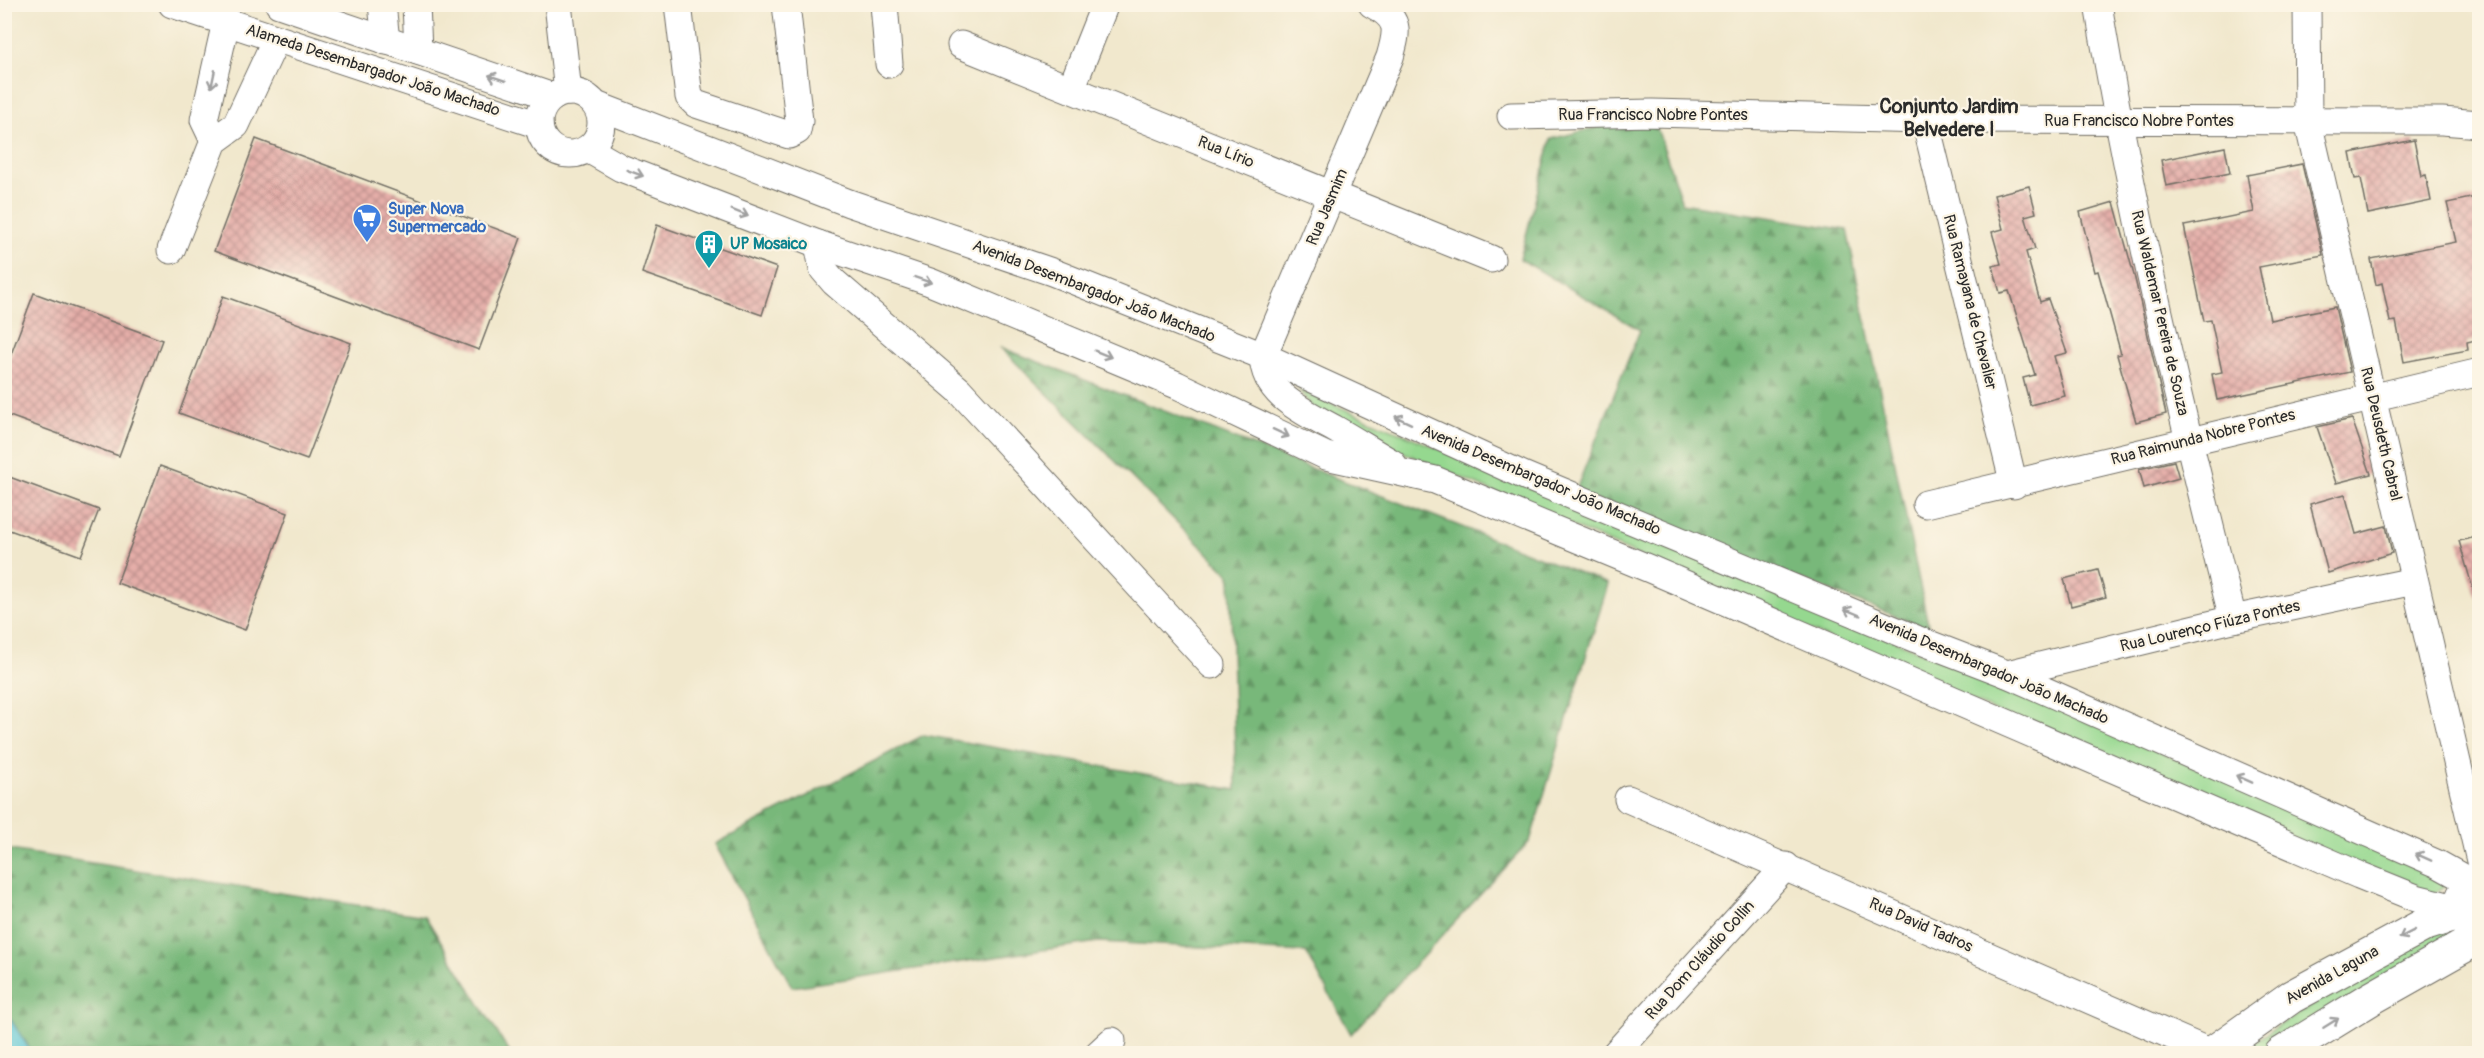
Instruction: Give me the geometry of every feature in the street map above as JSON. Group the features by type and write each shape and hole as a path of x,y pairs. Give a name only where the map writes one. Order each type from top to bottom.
{"main road":[{"name":"Avenida Laguna","path":"2212,1053 2291,997 2426,924 2473,902"},
{"path":"2281,1053 2372,998 2473,902"}],"street":[{"name":"Alameda Desembargador João Machado","path":"172,4 539,125"},
{"name":"Alameda Desembargador João Machado","path":"279,4 418,51 560,94"},
{"path":"382,4 386,40"},
{"path":"416,4 418,51"},
{"path":"558,4 560,94"},
{"path":"678,4 689,98 696,104 789,135 797,131 799,121 786,4"},
{"path":"884,4 889,64"},
{"path":"1071,89 1105,4"},
{"name":"Rua Jasmim","path":"1263,356 1396,38 1392,17 1372,4"},
{"name":"Rua Waldemar Pereira de Souza","path":"2098,4 2117,122 2188,439 2233,619"},
{"name":"Rua Deusdeth Cabral","path":"2307,4 2308,122 2414,581 2473,902"},
{"path":"214,141 204,120 226,22"},
{"path":"171,250 214,141 236,124 276,39"},
{"name":"Rua Lírio","path":"962,45 1491,259"},
{"path":"560,94 584,95 596,105 602,120 599,136 588,148 573,154 556,151 544,140 539,125 542,109 560,94"},
{"name":"Avenida Desembargador João Machado","path":"596,105 849,203 1052,272 1263,356 1525,476 1905,635 2007,674 2438,864 2473,902"},
{"name":"Rua Francisco Nobre Pontes","path":"1511,116 1652,113 1925,120 2442,121 2480,124"},
{"name":"Rua Ramayana de Chevalier","path":"1925,120 2014,485"},
{"path":"588,148 621,168 818,244 930,282 1156,376 1326,456 1435,480 1650,569 2416,898 2473,902"},
{"path":"818,244 823,269 834,282 959,390 1212,665"},
{"path":"1263,356 1264,372 1280,395 1405,472"},
{"name":"Rua Raimunda Nobre Pontes","path":"1926,504 2014,485 2188,439 2480,372"},
{"name":"Rua Lourenço Fiúza Pontes","path":"2007,674 2233,619 2414,581"},
{"name":"Rua David Tadros","path":"1628,799 2212,1053"},
{"name":"Rua Dom Cláudio Collin","path":"1615,1053 1786,866"}],"green space":[{"path":"1652,113 1682,203 1847,230 1929,629 1575,492 1640,330 1520,259 1551,139"},
{"path":"1000,347 1608,584 1530,841 1351,1034 1306,952 1098,942 792,987 715,844 924,735 1236,790 1230,575"},
{"path":"1299,390 2432,867 2447,879 2446,885 2435,893 2418,896 1318,415"},
{"path":"4,849 425,916 510,1053 5,1053"},
{"path":"2436,927 2456,936 2266,1053 2234,1054"}],"water":[{"path":"5,1010 32,1053 5,1053"}],"building":[{"name":"Super Nova Supermercado","path":"256,139 521,238 479,350 214,251"},
{"path":"2414,140 2421,176 2426,175 2431,201 2368,214 2361,178 2355,179 2350,153"},
{"path":"2225,147 2230,173 2166,186 2161,160"},
{"path":"2302,164 2323,255 2259,267 2270,320 2335,307 2350,372 2217,400 2212,374 2222,372 2211,320 2204,321 2184,226 2254,212 2247,175"},
{"path":"2029,186 2036,213 2025,216 2035,249 2026,252 2040,302 2048,299 2067,353 2054,356 2065,396 2030,405 2023,378 2035,375 2009,291 2000,293 1993,266 2001,264 1992,232 2003,229 1994,195"},
{"path":"2480,196 2480,339 2467,342 2468,350 2404,362 2396,321 2390,322 2382,283 2376,285 2371,259 2456,242 2447,203"},
{"path":"2114,202 2135,279 2166,414 2136,422 2117,355 2121,354 2098,271 2095,272 2080,212"},
{"name":"UP Mosaico","path":"657,225 777,268 762,315 642,273"},
{"path":"34,293 162,340 119,456 4,414 4,373"},
{"path":"223,296 351,343 307,460 179,413"},
{"path":"2352,419 2371,474 2336,483 2317,427"},
{"path":"2174,461 2179,478 2144,488 2139,469"},
{"path":"160,466 288,513 245,630 117,583"},
{"path":"4,475 99,510 81,556 4,528"},
{"path":"2345,494 2356,534 2386,526 2392,553 2328,573 2310,504"},
{"path":"2480,536 2480,595 2475,596 2459,541"},
{"path":"2098,570 2106,597 2071,606 2064,579"}],"place":[{"name":"Super Nova Supermercado","path":"367,244"},
{"name":"UP Mosaico","path":"709,270"}],"district":[{"name":"Conjunto Jardim Belvedere I","path":"1949,118"}]}
